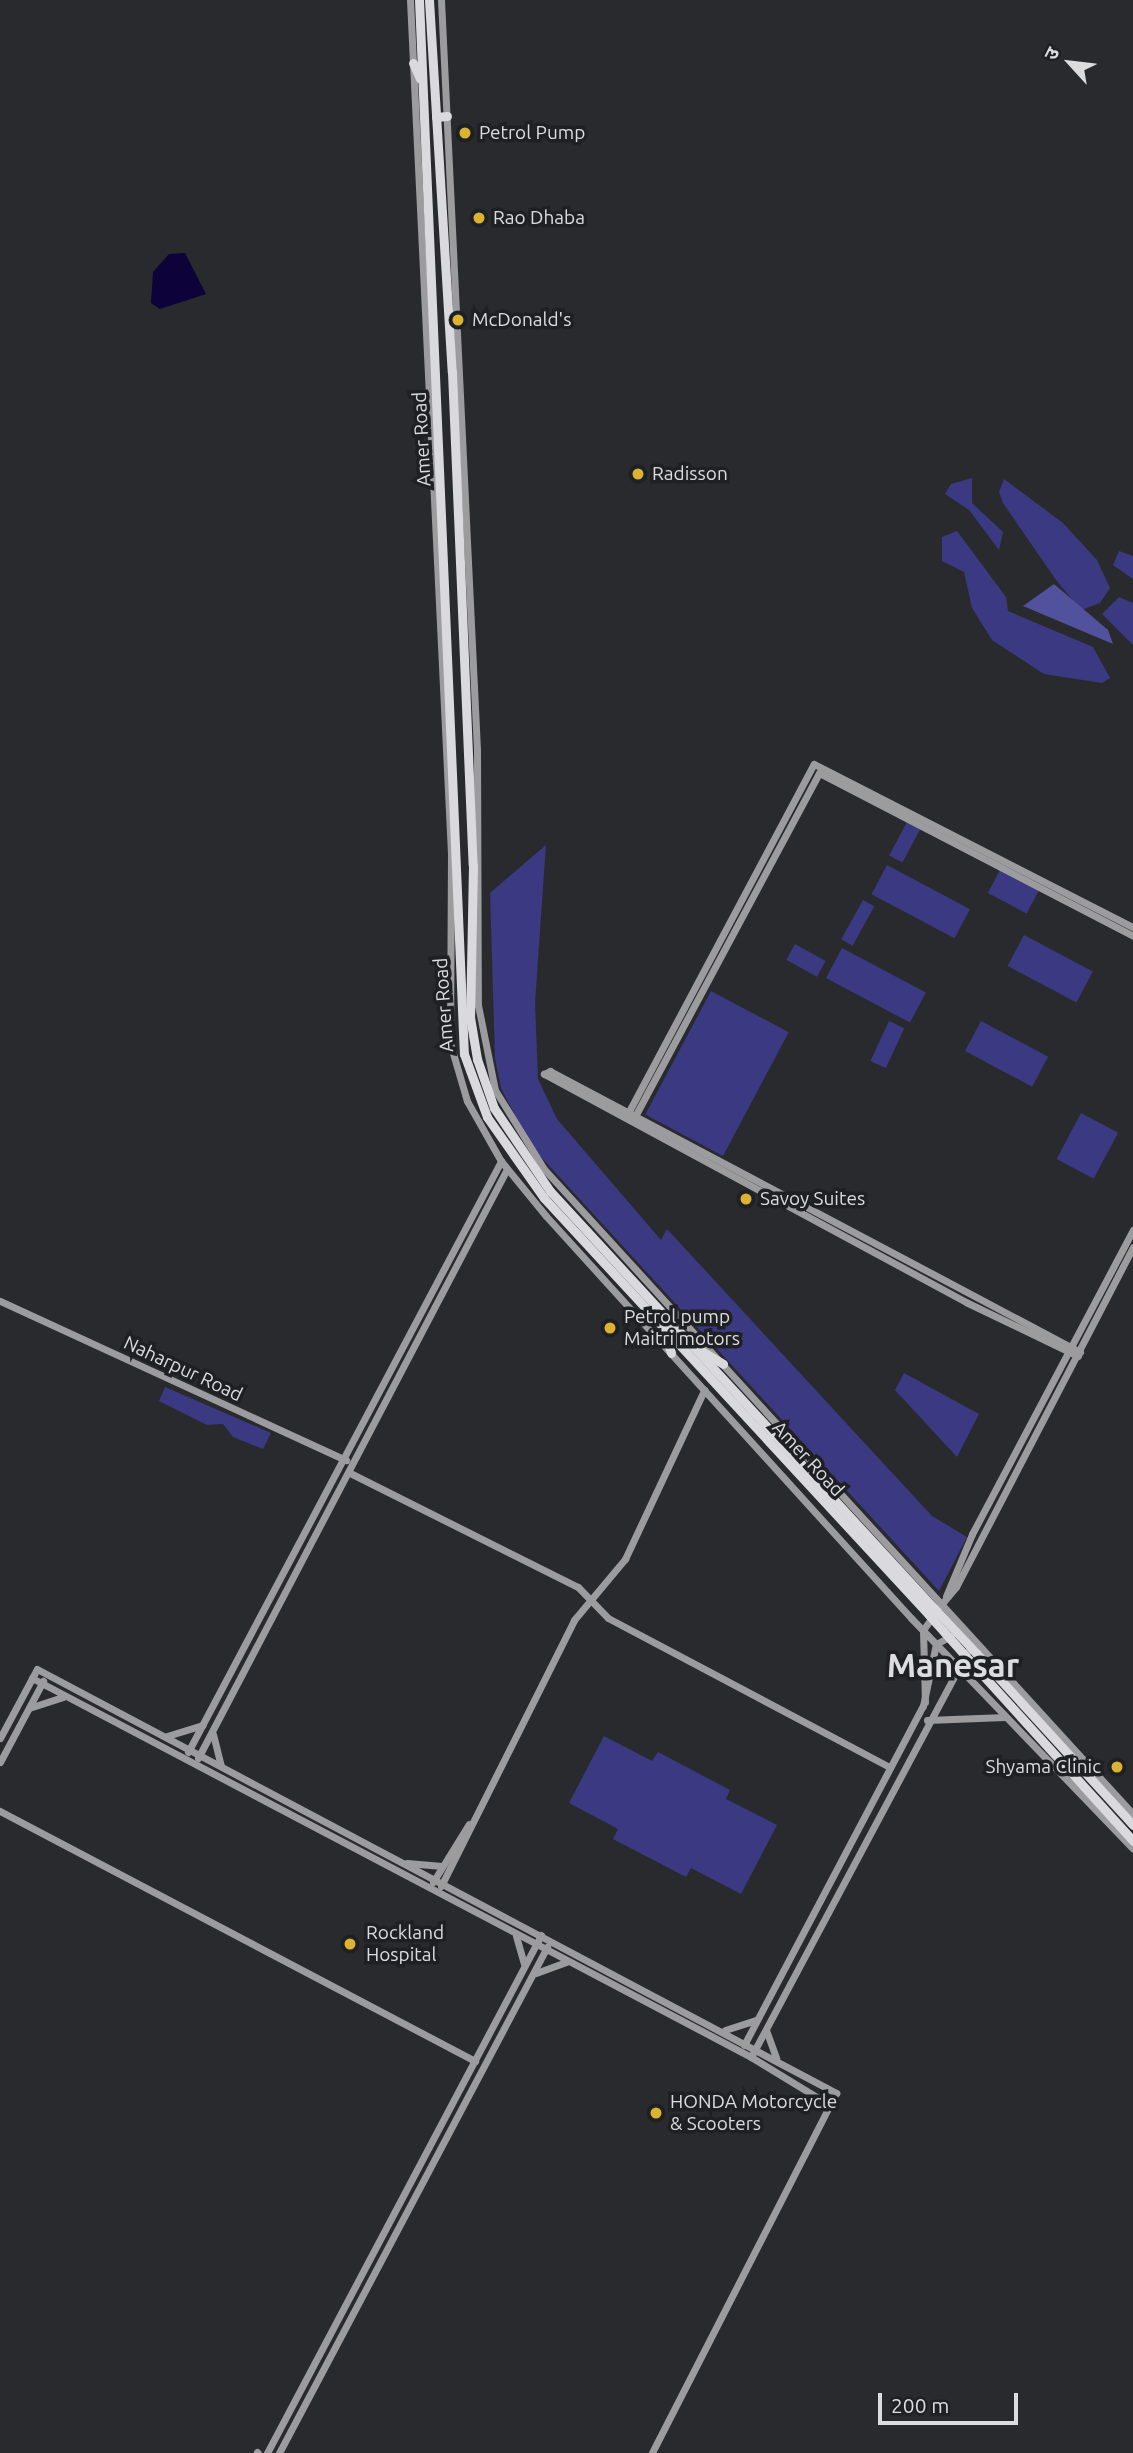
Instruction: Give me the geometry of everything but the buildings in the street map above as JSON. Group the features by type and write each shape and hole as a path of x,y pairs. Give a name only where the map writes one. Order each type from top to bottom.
{"highway":[{"name":"Amer Road","path":"419,0 452,791 453,931 464,1054 487,1117 544,1198 664,1328 934,1609"},
{"name":"Amer Road","path":"429,0 450,280 476,906 470,1017 494,1108 550,1191 934,1609 1133,1841"},
{"path":"413,63 422,84"},
{"path":"436,117 447,116"},
{"path":"664,1328 671,1353"},
{"path":"690,1344 723,1364"},
{"name":"Amer Road","path":"973,1657 1133,1825"},
{"path":"1112,1791 1121,1812"},
{"path":"1114,1828 1125,1833"}],"street":[{"path":"410,0 438,499"},
{"path":"441,0 447,116 446,208"},
{"path":"629,1118 814,764 1133,927"},
{"path":"629,1118 819,773 1133,936"},
{"path":"476,906 480,1032 505,1111 544,1169 723,1364 934,1609 963,1628 974,1639 1133,1814"},
{"path":"453,931 450,1043 467,1101 501,1161 704,1390 923,1630 1133,1849"},
{"path":"629,1118 550,1071 544,1074 1079,1354"},
{"path":"184,1759 501,1161"},
{"path":"195,1765 507,1169"},
{"path":"946,1596 972,1534 1133,1230"},
{"path":"925,1702 923,1630 934,1609 946,1596 1079,1354 1133,1247"},
{"name":"Naharpur Road","path":"0,1301 354,1464"},
{"path":"434,1891 587,1601 625,1559 704,1390"},
{"path":"350,1473 578,1587 587,1601 890,1767"},
{"path":"740,2052 925,1702 936,1644 963,1628"},
{"path":"751,2057 927,1720 974,1639"},
{"path":"0,1738 37,1669 834,2091 833,2107 652,2453"},
{"path":"0,1762 47,1674"},
{"path":"32,1678 751,2057 833,2107"},
{"path":"29,1708 68,1697"},
{"path":"927,1720 1006,1717"},
{"path":"163,1735 202,1724"},
{"path":"214,1730 212,1743 223,1767"},
{"path":"0,1811 475,2061"},
{"path":"438,1881 442,1866 469,1823"},
{"path":"402,1862 442,1866"},
{"path":"511,1932 521,1943 524,1968"},
{"path":"267,2453 541,1935"},
{"path":"279,2453 551,1940"},
{"path":"533,1975 552,1963 570,1963"},
{"path":"778,1981 788,1986"},
{"path":"720,2029 758,2018"},
{"path":"767,2026 776,2058"}],"shaded area":[{"path":"185,253 206,294 160,309 151,303 153,272 169,254"},
{"path":"972,478 972,503 1003,532 999,550 969,510 945,494 951,484"},
{"path":"1004,479 1063,523 1097,560 1110,588 1100,603 1081,610 1056,580 1003,503 999,492"},
{"path":"957,531 1006,597 1008,611 1093,647 1110,678 1102,683 1044,674 992,640 972,608 964,572 942,561 942,537"},
{"path":"1119,551 1133,556 1133,579 1113,565"},
{"path":"1054,584 1108,630 1113,644 1023,606"},
{"path":"1119,597 1133,603 1133,645 1102,614"},
{"path":"907,822 920,829 902,863 889,856"},
{"path":"546,845 535,1003 538,1079 557,1119 661,1240 667,1229 932,1516 967,1537 939,1591 531,1146 501,1088 495,1058 490,893"},
{"path":"887,865 970,909 955,938 872,894"},
{"path":"1000,870 1039,891 1027,914 988,893"},
{"path":"863,900 874,906 853,946 841,939"},
{"path":"1024,935 1093,972 1076,1003 1008,966"},
{"path":"795,944 826,961 817,977 786,960"},
{"path":"842,948 926,993 910,1023 826,978"},
{"path":"711,991 789,1032 723,1156 645,1115"},
{"path":"889,1021 904,1028 886,1068 870,1061"},
{"path":"981,1021 1048,1057 1032,1087 965,1051"},
{"path":"1081,1113 1118,1133 1094,1179 1057,1159"},
{"path":"904,1373 979,1414 957,1457 895,1390"},
{"path":"165,1387 271,1433 263,1449 233,1437 223,1424 207,1425 159,1401"},
{"path":"604,1736 652,1761 658,1752 730,1790 726,1799 777,1825 741,1894 691,1868 686,1877 613,1839 618,1829 569,1803"}],"place":[{"name":"Petrol Pump","path":"465,133"},
{"name":"Rao Dhaba","path":"479,218"},
{"name":"McDonald's","path":"458,320"},
{"name":"Radisson","path":"638,474"},
{"name":"Savoy Suites","path":"746,1199"},
{"name":"Petrol pump Maitri motors","path":"610,1328"},
{"name":"Shyama Clinic","path":"1117,1767"},
{"name":"Rockland Hospital","path":"350,1944"},
{"name":"HONDA Motorcycle & Scooters","path":"656,2113"}],"district":[{"name":"Manesar","path":"953,1665"}]}
